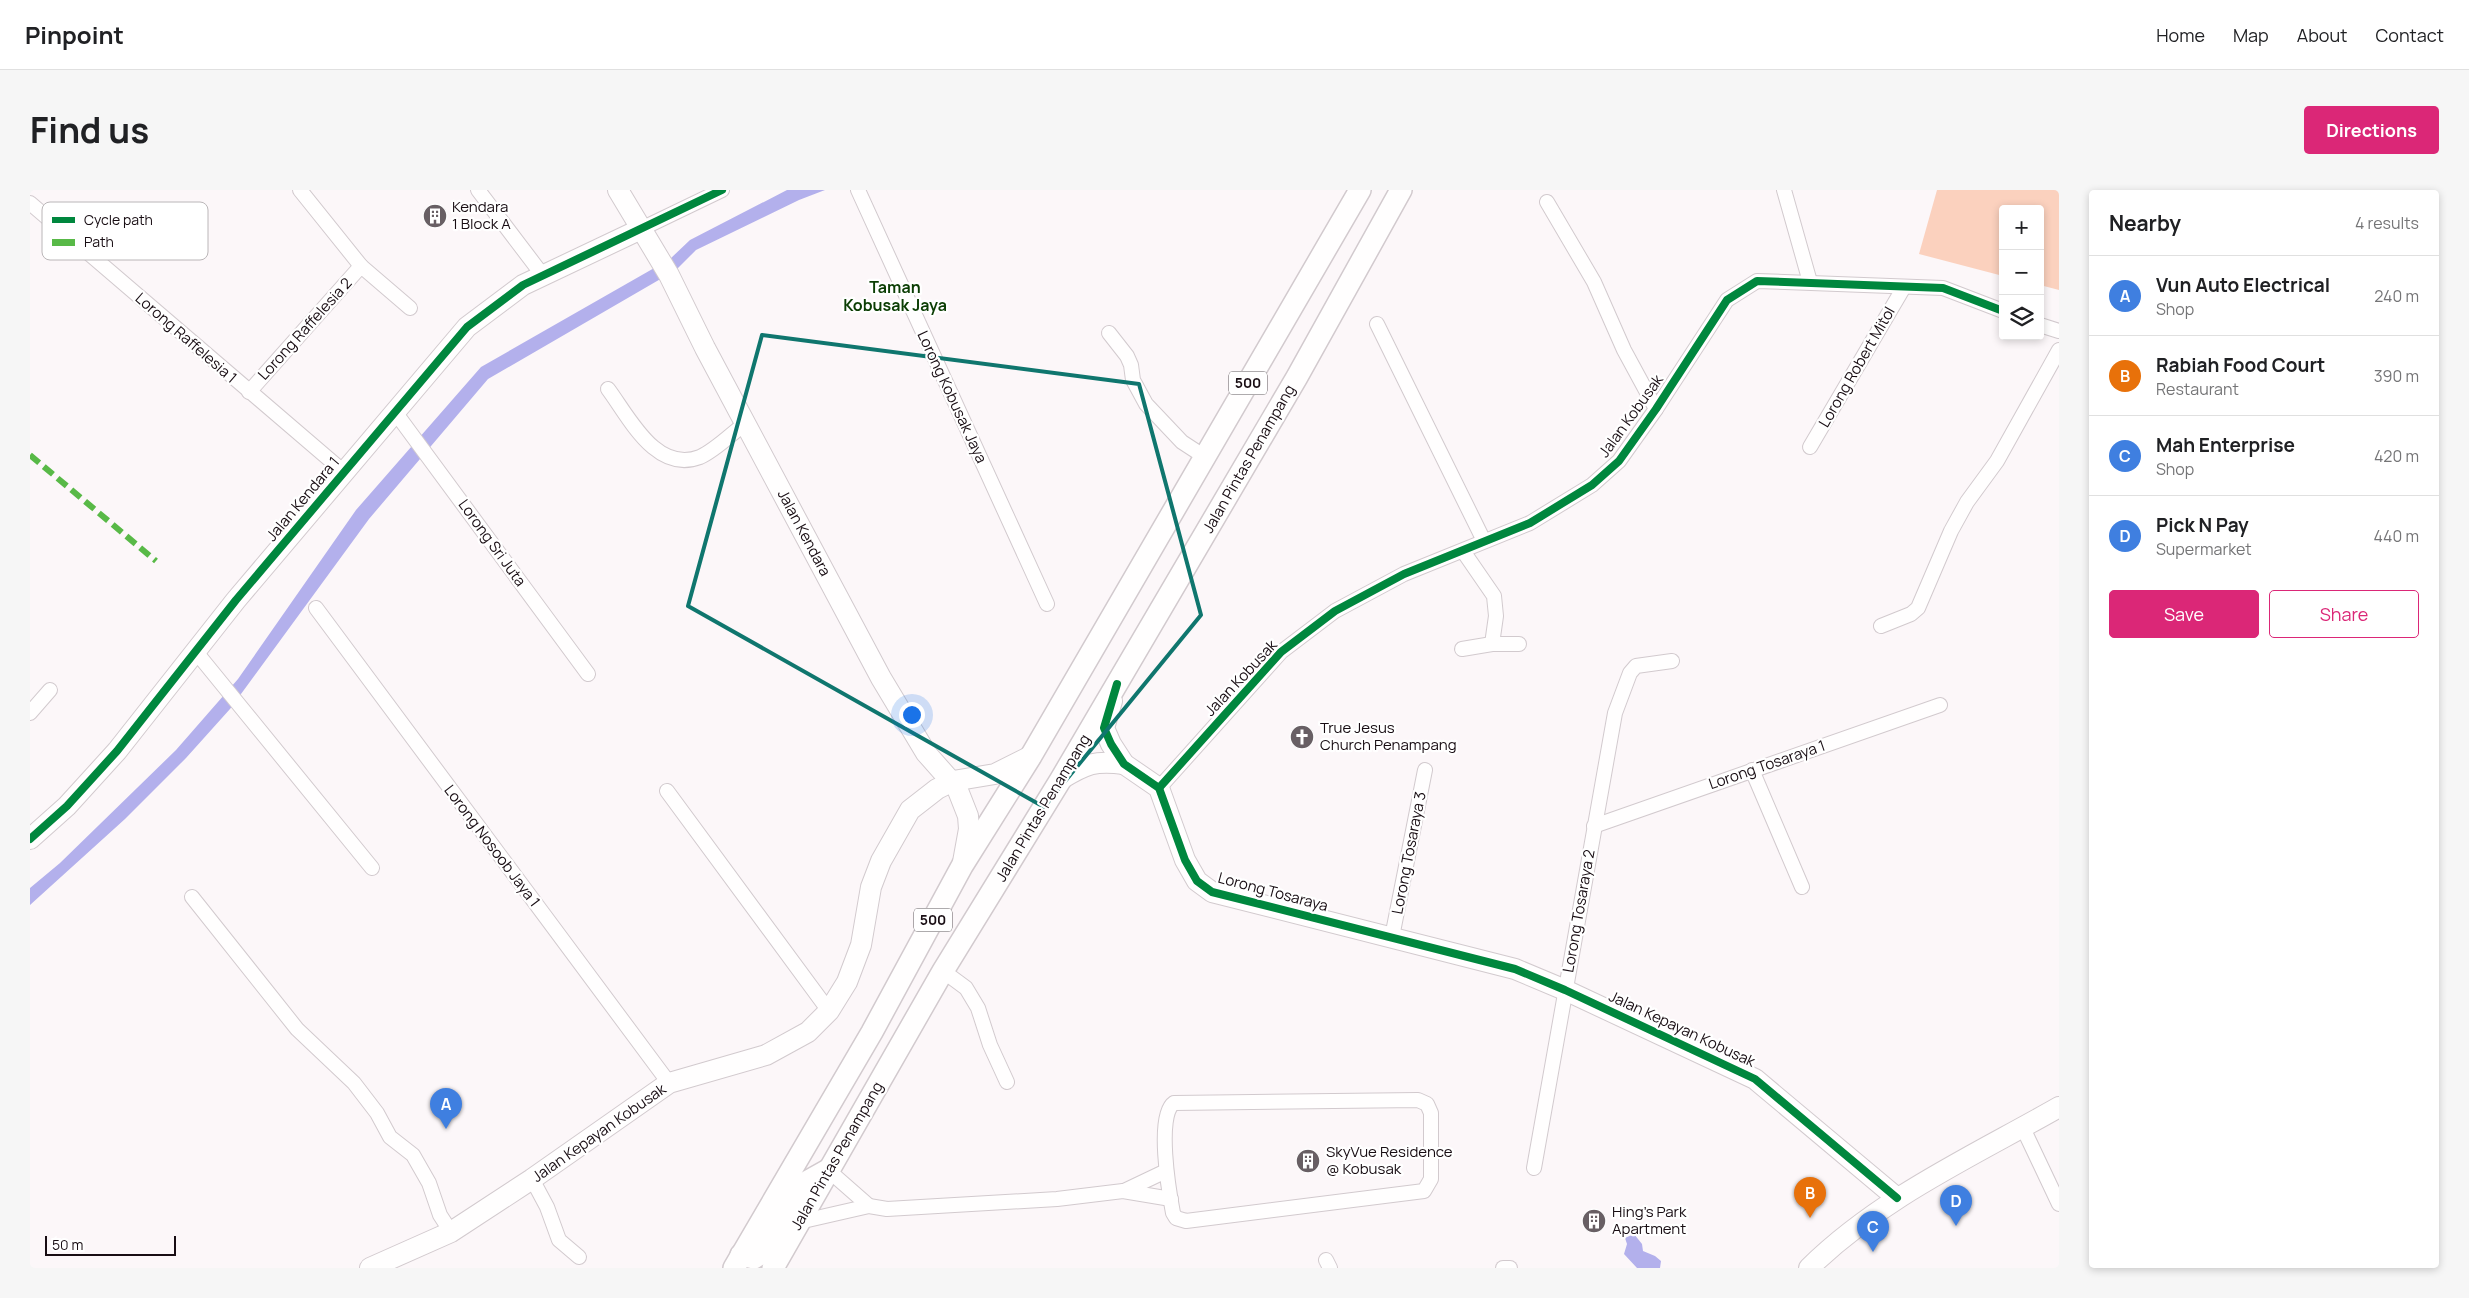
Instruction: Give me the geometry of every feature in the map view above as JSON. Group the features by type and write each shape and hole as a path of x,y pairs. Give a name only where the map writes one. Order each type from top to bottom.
{"main road":[{"name":"500","path":"738,1262 872,1032 962,866 1031,756 1360,190"},
{"name":"Jalan Pintas Penampang","path":"773,1268 943,971 1118,684 1310,355 1401,190"},
{"path":"738,1262 754,1258 763,1252 803,1184 828,1170"}],"street":[{"name":"Lorong Raffelesia 2","path":"300,190 361,266 410,308"},
{"path":"478,190 544,277"},
{"path":"618,190 641,229 722,190"},
{"name":"Lorong Kobusak Jaya","path":"858,190 1047,604"},
{"path":"1784,190 1810,282"},
{"path":"1547,202 1594,282 1624,350 1656,409"},
{"name":"Lorong Raffelesia 1","path":"30,203 42,213"},
{"name":"Jalan Kendara 1","path":"30,839 93,779 236,600 468,327 523,286 641,229"},
{"name":"Jalan Kendara","path":"641,229 669,275 704,348 746,422 904,718 926,753 953,781"},
{"name":"Lorong Raffelesia 1","path":"96,260 344,472"},
{"name":"Lorong Raffelesia 2","path":"249,392 361,266"},
{"name":"Jalan Kobusak","path":"1159,788 1281,652 1335,611 1404,574 1530,523 1592,485 1619,461 1656,409 1727,300 1757,281 1943,288 1999,309"},
{"name":"Lorong Robert Mitol","path":"1810,447 1904,287"},
{"path":"1377,324 1484,541"},
{"path":"2044,326 2059,331"},
{"path":"1109,332 1127,356 1131,365 1133,380 1146,404 1182,442 1204,457"},
{"path":"1881,626 1911,614 1918,608 1951,531 1968,502 1997,461 2059,350"},
{"path":"608,389 646,441 670,458 685,460 700,457 746,422"},
{"name":"Lorong Sri Juta","path":"395,412 588,674"},
{"path":"1463,551 1494,596 1496,616 1492,644"},
{"name":"Lorong Nosoob Jaya 1","path":"316,608 669,1084"},
{"path":"1462,649 1492,644 1519,644"},
{"path":"196,652 372,868"},
{"name":"Lorong Tosaraya 2","path":"1534,1168 1615,713 1630,674 1636,666 1672,661"},
{"path":"1118,684 1104,728 1110,744 1124,764 1159,788"},
{"path":"30,713 50,690"},
{"name":"Lorong Tosaraya 1","path":"1594,826 1940,705"},
{"name":"Jalan Kepayan Kobusak","path":"370,1268 451,1232 532,1179 669,1084 766,1055 808,1032 829,1011 847,982 856,962 866,924 871,887 888,846 910,810 929,794 953,781 995,774 1031,756"},
{"path":"1061,779 1083,766 1102,761 1124,764"},
{"name":"Lorong Tosaraya 3","path":"1392,937 1425,770"},
{"path":"1752,770 1802,887"},
{"path":"953,781 968,816 969,829 962,866"},
{"name":"Lorong Tosaraya","path":"1159,788 1185,860 1197,881 1212,892 1515,969 1565,990"},
{"path":"667,791 829,1011"},
{"path":"192,897 297,1029 354,1084 377,1113 390,1137 413,1154 429,1183 440,1215 451,1232"},
{"path":"943,971 966,988 978,1008 990,1045 1007,1082"},
{"name":"Jalan Kepayan Kobusak","path":"1565,990 1755,1079 1897,1198"},
{"path":"1418,1100 1423,1101 1430,1108 1431,1180 1427,1188 1419,1192 1186,1221 1181,1220 1173,1213 1166,1171 1166,1114 1174,1103 1418,1100"},
{"path":"1809,1268 1830,1247 1897,1198 2059,1107"},
{"path":"2023,1128 2059,1204"},
{"path":"828,1170 870,1206"},
{"path":"1123,1191 1166,1171"},
{"path":"532,1179 547,1207 559,1240 579,1256"},
{"path":"799,1222 870,1206 888,1209 907,1208 1057,1199 1123,1191 1170,1199"},
{"path":"1503,1268 1510,1268"}],"highlighted area":[{"path":"762,335 1139,384 1201,615 1044,807 688,606"}],"shaded area":[{"path":"1937,190 2059,190 2059,290 2044,286 2044,205 1999,205 1999,275 1919,254"}],"water":[{"path":"787,190 825,190 799,200 696,250 676,270 488,379 369,519 230,709 186,758 125,819 30,905 30,888 60,863 176,750 238,679 356,510 481,367 670,259 690,240"},
{"path":"1634,1234 1642,1244 1643,1251 1661,1261 1660,1268 1637,1268 1624,1254 1627,1244 1625,1238"}],"marked path":[{"path":"30,455 156,561"}],"cycle path":[{"path":"30,839 67,806 117,751 236,600 467,327 523,285 722,190"},
{"path":"1159,788 1281,652 1335,611 1404,574 1530,523 1592,485 1619,461 1656,409 1727,300 1757,281 1943,288 1999,309"},
{"path":"1117,684 1104,728 1111,744 1124,764 1159,788 1185,860 1197,881 1212,892 1515,969 1565,990 1755,1079 1897,1198"}],"place":[{"name":"Kendara 1 Block A","path":"435,216"},
{"name":"True Jesus Church Penampang","path":"1302,737"},
{"name":"Vun Auto Electrical","path":"446,1129"},
{"name":"SkyVue Residence @ Kobusak","path":"1308,1161"},
{"name":"Rabiah Food Court","path":"1810,1218"},
{"name":"Hing's Park Apartment","path":"1594,1221"},
{"name":"Pick N Pay","path":"1956,1226"},
{"name":"Mah Enterprise","path":"1873,1252"}],"district":[{"name":"Taman Kobusak Jaya","path":"895,296"}]}
